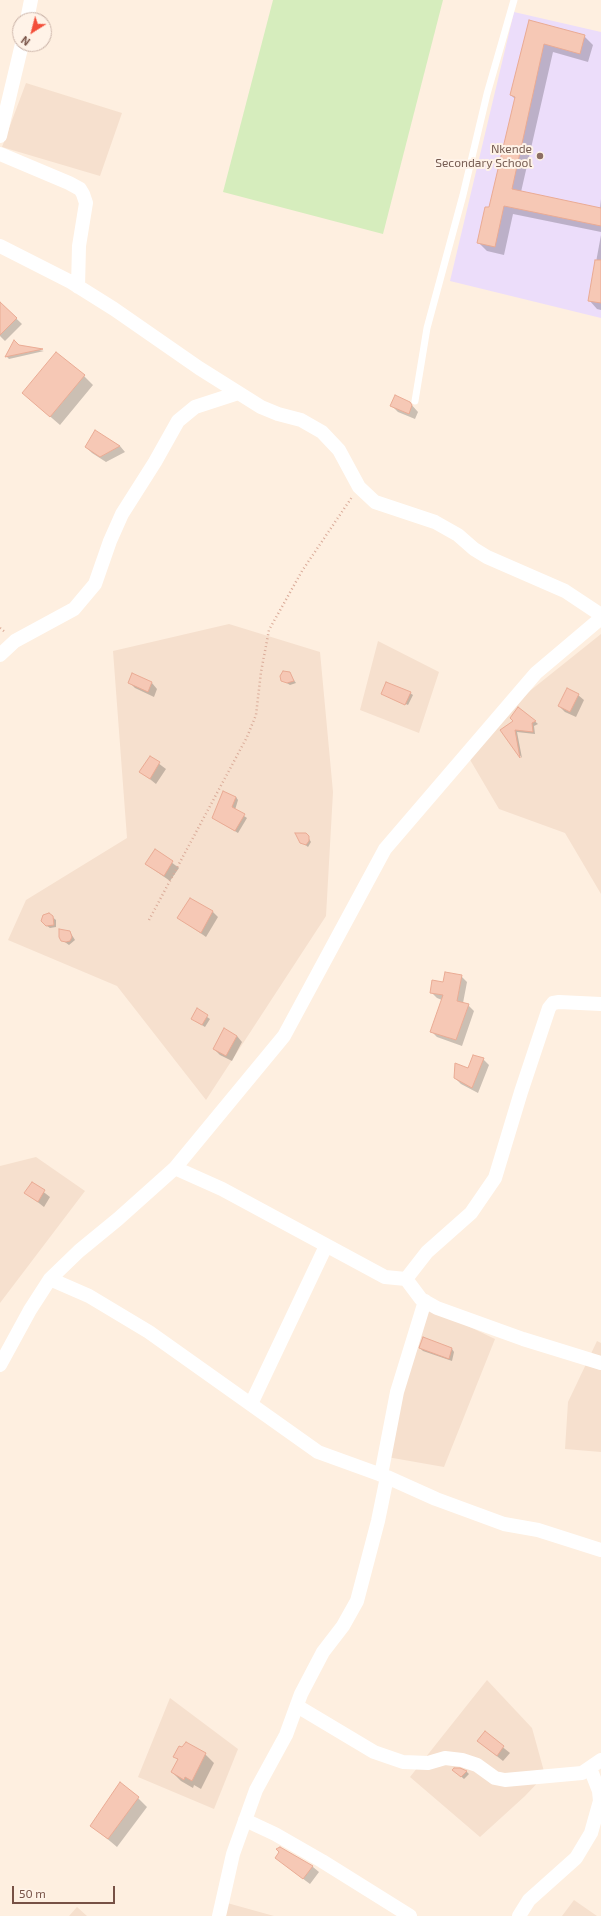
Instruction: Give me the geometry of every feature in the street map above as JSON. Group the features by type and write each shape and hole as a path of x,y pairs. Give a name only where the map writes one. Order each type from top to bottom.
{"street":[{"path":"29,12 32,0"},
{"path":"0,136 20,52"},
{"path":"0,154 69,183 80,189 83,194 86,203 79,246 78,287"},
{"path":"0,246 78,287 114,309 261,407 278,414 301,420 322,432 339,450 359,487 375,502 435,522 458,535 474,549 487,557 566,591 601,616 536,673 385,849 284,1036 175,1168 118,1219 79,1251 50,1279 30,1310 0,1365"},
{"path":"0,655 15,641 74,609 95,584 110,541 122,514 156,462 178,421 195,407 238,393"},
{"path":"406,1279 427,1252 471,1213 495,1178 523,1085 549,1008 553,1003 559,1002 601,1004"},
{"path":"175,1168 222,1189 385,1277 406,1279 421,1299 437,1308 523,1339 601,1363"},
{"path":"251,1404 326,1246"},
{"path":"50,1279 89,1296 149,1332 194,1366 251,1404 318,1452 384,1476 436,1499 504,1524 538,1530 601,1550"},
{"path":"219,1916 233,1854 264,1772 286,1735 301,1694 323,1652 344,1626 357,1600 378,1521 397,1392 426,1301"},
{"path":"296,1706 374,1752 403,1762 428,1763 445,1758 462,1760 477,1765 495,1778 505,1780 582,1773 595,1764 600,1801 591,1833 576,1858 529,1900 519,1916"},
{"path":"245,1820 275,1834 322,1860 410,1916"}],"lane":[{"path":"415,401 427,328 463,195 487,94 514,0"}],"path":[{"path":"149,920 173,878 247,737 256,715 261,672 269,630 302,571 359,487"}],"shaded area":[{"name":"Nkende Secondary School","path":"514,12 601,32 601,318 450,281"},
{"path":"26,83 122,113 100,176 2,147"},
{"path":"229,624 320,652 333,792 326,916 206,1100 117,986 8,940 26,900 127,838 113,651"},
{"path":"601,634 601,894 565,833 499,809 469,758 526,694"},
{"path":"378,641 439,672 419,733 360,710"},
{"path":"36,1157 85,1191 0,1303 0,1166"},
{"path":"422,1304 495,1339 444,1467 387,1457"},
{"path":"597,1341 601,1343 601,1452 565,1449 568,1402"},
{"path":"487,1680 532,1728 545,1775 525,1796 480,1837 410,1777"},
{"path":"170,1698 238,1749 214,1809 138,1777"},
{"path":"574,1900 597,1916 562,1916"},
{"path":"220,1901 274,1916 217,1916"},
{"path":"77,1907 87,1916 69,1916"}],"green space":[{"path":"273,0 443,0 383,234 223,192"}],"building":[{"path":"529,20 585,35 580,54 544,44 512,189 601,208 601,226 504,206 495,247 477,243 485,207 489,207 515,97 510,95"},
{"path":"595,260 601,260 601,303 588,301"},
{"path":"0,302 17,318 0,335"},
{"path":"14,340 19,345 43,349 5,357"},
{"path":"56,352 85,375 50,417 22,393"},
{"path":"395,395 410,402 412,405 409,414 390,406"},
{"path":"95,430 120,446 100,457 85,447"},
{"path":"283,671 290,672 294,681 287,683 281,681 280,676"},
{"path":"132,673 152,682 148,692 128,683"},
{"path":"386,682 411,692 405,705 381,694"},
{"path":"567,688 579,694 570,712 558,706"},
{"path":"518,707 536,721 532,723 533,732 515,730 520,758 500,730 513,721 510,718"},
{"path":"150,756 160,762 150,779 139,772"},
{"path":"223,791 236,797 232,807 245,814 235,831 212,818"},
{"path":"295,833 306,833 309,836 309,841 306,845 300,843"},
{"path":"155,849 173,861 164,876 145,864"},
{"path":"190,898 213,911 201,933 177,918"},
{"path":"49,913 53,916 54,925 46,926 41,921 43,915"},
{"path":"59,929 70,931 72,937 70,941 61,941 59,937"},
{"path":"445,972 462,975 457,1001 469,1004 456,1040 430,1032 443,995 430,993 432,980 443,982"},
{"path":"197,1008 208,1015 202,1025 191,1019"},
{"path":"224,1028 237,1036 226,1056 213,1049"},
{"path":"473,1055 484,1058 472,1088 454,1078 455,1063 468,1068"},
{"path":"32,1182 45,1190 38,1202 24,1193"},
{"path":"423,1337 452,1348 449,1359 419,1348"},
{"path":"485,1731 504,1746 497,1756 477,1741"},
{"path":"186,1742 206,1753 192,1781 185,1777 184,1780 171,1772 178,1759 173,1757 179,1746 182,1747"},
{"path":"454,1768 460,1768 467,1771 461,1777 452,1770"},
{"path":"120,1782 139,1797 108,1839 90,1826"},
{"path":"280,1847 313,1866 303,1879 275,1858 279,1852 276,1849"}],"place":[{"name":"Nkende Secondary School","path":"540,156"}]}
